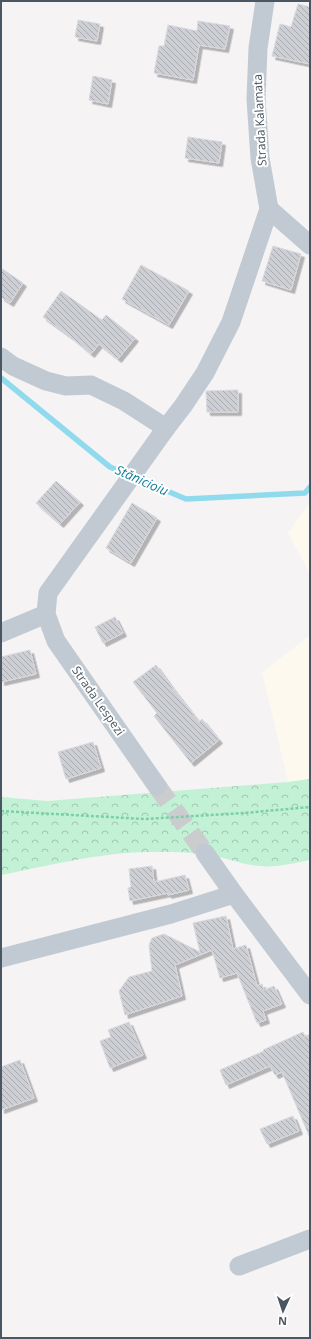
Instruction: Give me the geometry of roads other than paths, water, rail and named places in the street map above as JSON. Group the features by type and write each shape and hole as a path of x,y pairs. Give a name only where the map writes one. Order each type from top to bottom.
{"street":[{"name":"Strada Kalamata","path":"265,1 258,48 256,99 260,158 269,209"},
{"path":"1,633 46,614 48,593 183,406 205,373 231,322 269,209 310,245"},
{"path":"1,357 13,366 46,381 66,386 91,385 124,401 166,428"},
{"name":"Strada Lespezi","path":"46,614 56,641 158,786"},
{"path":"205,853 234,894 310,994"},
{"path":"1,958 171,914 234,894"},
{"path":"239,1266 310,1239"}],"waterway":[{"name":"Stănicioiu","path":"1,378 110,467 186,499 305,493 310,487"}],"tunnel":[{"path":"157,786 205,853"}]}
